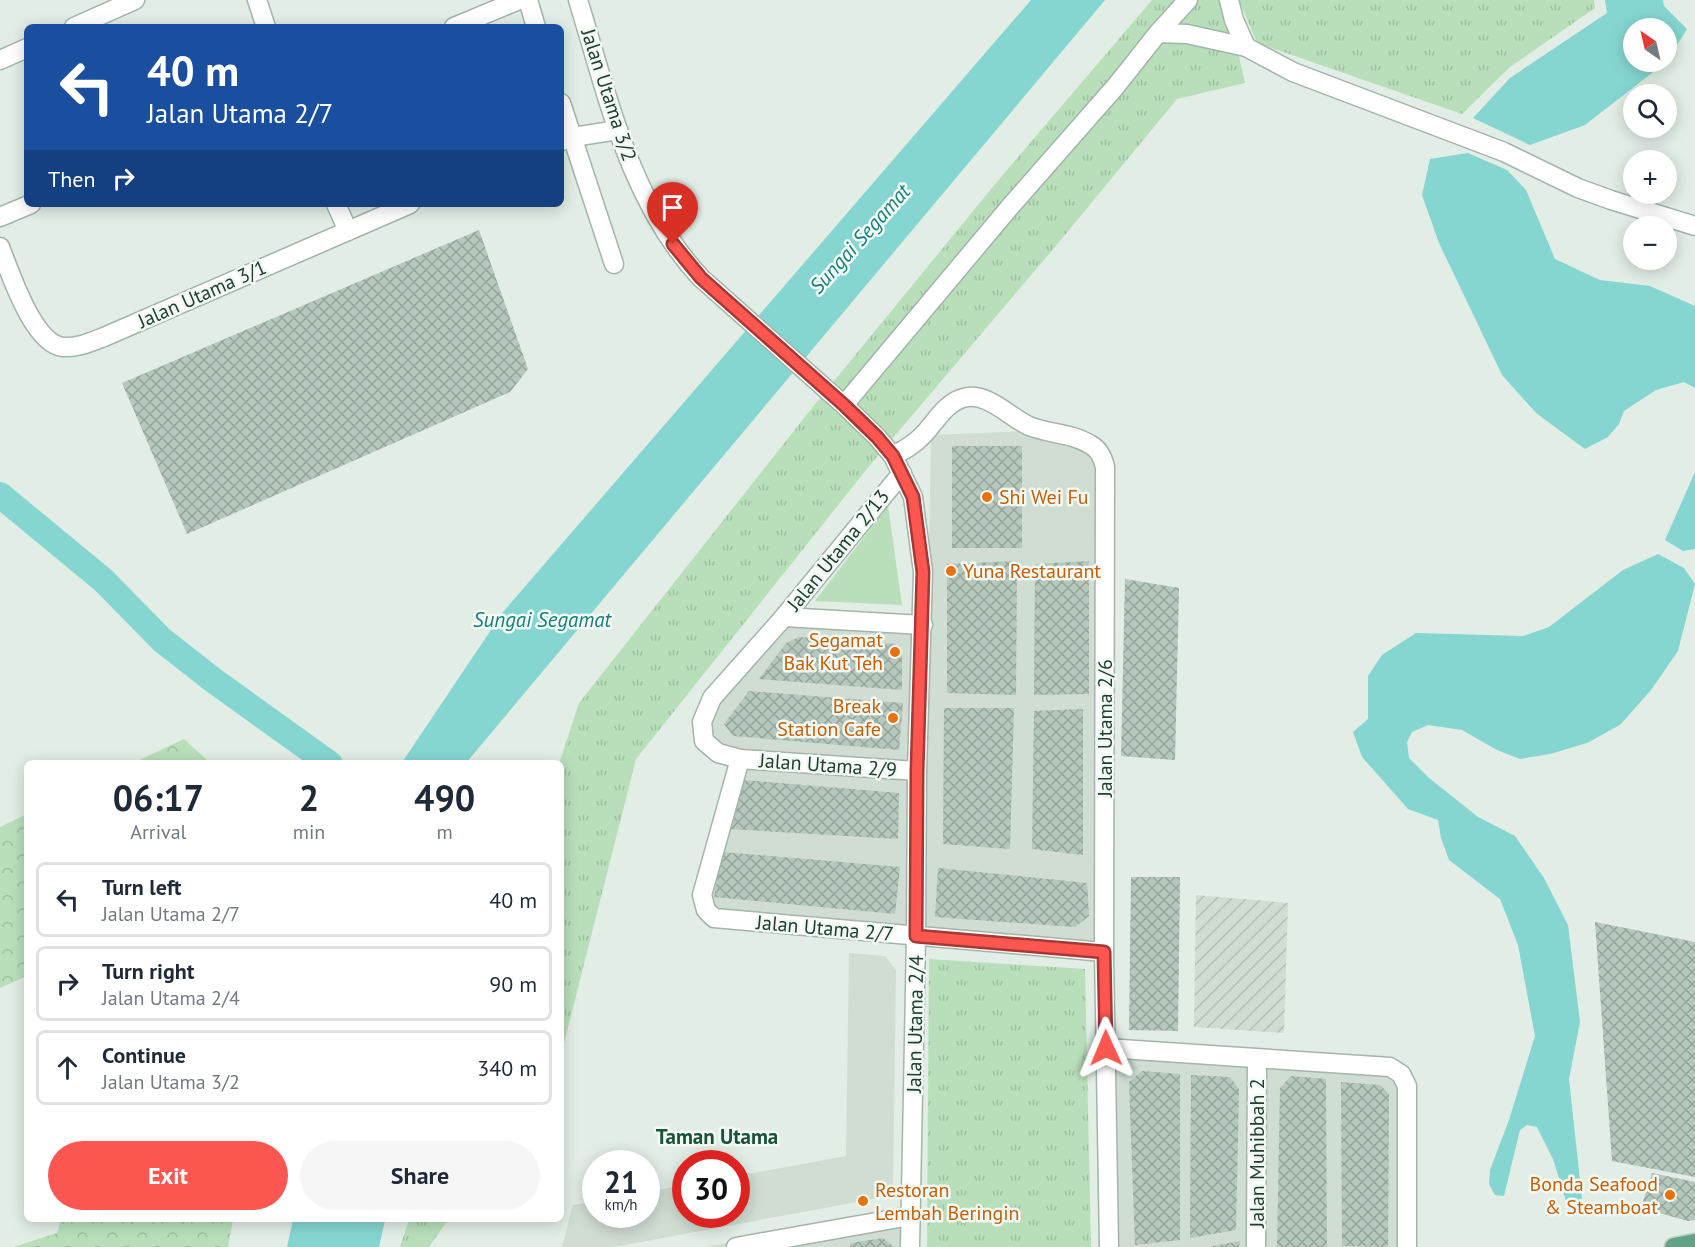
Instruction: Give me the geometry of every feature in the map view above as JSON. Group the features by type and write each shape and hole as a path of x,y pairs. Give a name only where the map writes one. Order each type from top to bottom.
{"main road":[{"path":"1674,1247 1695,1243"}],"street":[{"path":"81,24 135,0"},
{"path":"257,0 265,24"},
{"path":"461,24 519,0"},
{"path":"528,0 535,24"},
{"name":"Jalan Utama 3/2","path":"578,0 618,130 645,197 685,262 701,278"},
{"path":"839,400 1116,86 1158,33 1188,0"},
{"path":"1229,0 1245,47"},
{"path":"1158,33 1187,34 1245,47 1293,72 1504,152 1578,188 1695,226"},
{"path":"0,60 24,49"},
{"path":"564,121 567,139 614,264"},
{"path":"567,139 618,130"},
{"path":"0,217 24,207"},
{"path":"337,207 348,231"},
{"name":"Jalan Utama 3/1","path":"0,247 17,289 38,331 48,341 61,347 76,347 104,337 403,207"},
{"name":"Jalan Utama 2/4","path":"701,278 839,400 893,456 913,497 923,572 923,625 917,771 910,1247"},
{"name":"Jalan Utama 2/6","path":"893,456 911,446 924,435 937,417 952,403 965,398 980,397 1032,427 1067,435 1092,445 1102,455 1105,467 1106,551 1104,952 1109,1247"},
{"name":"Jalan Utama 2/13","path":"740,759 718,753 704,741 702,722 712,698 784,617 902,473"},
{"path":"784,617 923,625"},
{"name":"Jalan Utama 2/7","path":"740,759 702,895 706,910 714,918 1104,952"},
{"name":"Jalan Utama 2/9","path":"740,759 917,771"},
{"path":"1106,1048 1390,1067 1401,1074 1407,1086 1407,1247"},
{"name":"Jalan Muhibbah 2","path":"1256,1247 1257,1059"},
{"path":"736,1247 910,1216"}],"shaded area":[{"path":"1030,431 1089,450 1111,469 1111,947 701,913 732,764 699,742 708,696 784,608 928,617 931,435"},
{"path":"1196,895 1288,903 1284,1033 1194,1027"},
{"path":"849,953 885,956 896,970 893,1188 884,1197 750,1222 750,1174 846,1156"},
{"path":"1100,1041 1408,1071 1412,1247 1104,1247"},
{"path":"672,1187 672,1228 717,1228 614,1247 562,1246 573,1205 582,1203 582,1228 660,1228 660,1190"},
{"path":"916,1210 916,1247 705,1247 846,1220"}],"green space":[{"path":"1152,0 1226,0 1245,83 1177,99 870,465 636,759 564,1043 564,760 560,760 579,703 812,408 996,183"},
{"path":"1239,0 1594,0 1595,8 1510,67 1462,114 1257,43"},
{"path":"888,506 902,605 815,601"},
{"path":"184,739 207,760 139,760"},
{"path":"24,815 24,977 0,988 0,827"},
{"path":"929,959 1085,969 1091,1247 927,1247"},
{"path":"60,1222 233,1222 228,1247 13,1247 57,1233"},
{"path":"408,1222 447,1222 429,1247 400,1247"}],"water":[{"name":"Sungai Segamat","path":"1031,0 1105,0 469,760 404,760 503,612"},
{"path":"1605,0 1663,0 1664,6 1676,18 1623,18 1623,72 1653,72 1638,84 1623,84 1623,95 1585,125 1530,145 1473,118 1510,78 1607,13"},
{"path":"1677,19 1687,29 1677,45"},
{"path":"1468,153 1507,170 1526,190 1555,259 1600,280 1650,286 1695,306 1695,388 1684,382 1656,390 1624,411 1619,424 1608,437 1585,449 1536,413 1502,375 1439,243 1422,195 1430,159"},
{"path":"1695,472 1695,549 1683,551 1665,540"},
{"path":"1658,554 1684,568 1695,584 1678,651 1651,690 1620,725 1587,743 1550,754 1520,759 1497,750 1462,730 1428,725 1412,732 1407,742 1409,758 1429,778 1478,817 1515,836 1544,878 1568,925 1580,1022 1569,1079 1583,1208 1570,1214 1553,1159 1537,1127 1527,1125 1520,1130 1504,1196 1495,1195 1489,1184 1490,1170 1509,1120 1535,1036 1518,945 1500,899 1449,860 1441,838 1438,820 1408,809 1362,757 1353,732 1368,719 1368,676 1382,655 1416,633 1523,636 1549,627 1623,570"},
{"path":"293,1222 385,1222 379,1247 287,1247"}],"building":[{"path":"479,230 528,369 510,392 187,534 122,383"},
{"name":"Shi Wei Fu","path":"952,446 1022,446 1022,548 952,548"},
{"path":"1017,561 1016,695 947,693 947,564"},
{"path":"1089,561 1089,694 1034,695 1035,564"},
{"path":"1125,579 1179,588 1175,760 1121,756"},
{"path":"799,637 895,644 902,654 902,690 759,679 786,643"},
{"path":"749,691 903,703 899,750 733,736 724,724"},
{"path":"944,708 1014,708 1010,849 943,844"},
{"path":"1083,709 1083,855 1032,849 1034,711"},
{"path":"743,780 899,793 898,839 730,829"},
{"path":"722,852 900,867 895,914 714,897"},
{"path":"938,868 1087,883 1089,916 1075,927 935,917"},
{"path":"1131,877 1180,877 1178,1031 1129,1030"},
{"path":"1595,922 1695,942 1695,1177 1612,1161"},
{"path":"1142,1071 1180,1074 1180,1240 1135,1245 1129,1082"},
{"path":"1191,1075 1230,1077 1239,1089 1236,1230 1190,1238"},
{"path":"1291,1076 1326,1079 1327,1247 1277,1247 1280,1088"},
{"path":"1341,1082 1380,1085 1389,1094 1388,1247 1342,1246"},
{"name":"Bonda Seafood & Steamboat","path":"1652,1173 1695,1182 1695,1220 1688,1221 1641,1208"},
{"path":"883,1238 894,1247 850,1247 851,1243"},
{"path":"1240,1241 1239,1247 1213,1247 1213,1246"}],"waterway":[{"path":"0,495 103,580 162,640 213,680 324,760"}],"place":[{"name":"Shi Wei Fu","path":"987,497"},
{"name":"Yuna Restaurant","path":"951,571"},
{"name":"Segamat Bak Kut Teh","path":"895,652"},
{"name":"Break Station Cafe","path":"893,718"},
{"name":"Bonda Seafood & Steamboat","path":"1670,1195"},
{"name":"Restoran Lembah Beringin","path":"863,1201"}],"district":[{"name":"Taman Utama","path":"717,1137"}],"route":[{"path":"673,244 685,262 701,278 877,437 893,456 909,485 917,517 923,572 917,771 916,936 1104,952 1106,1048"}]}
